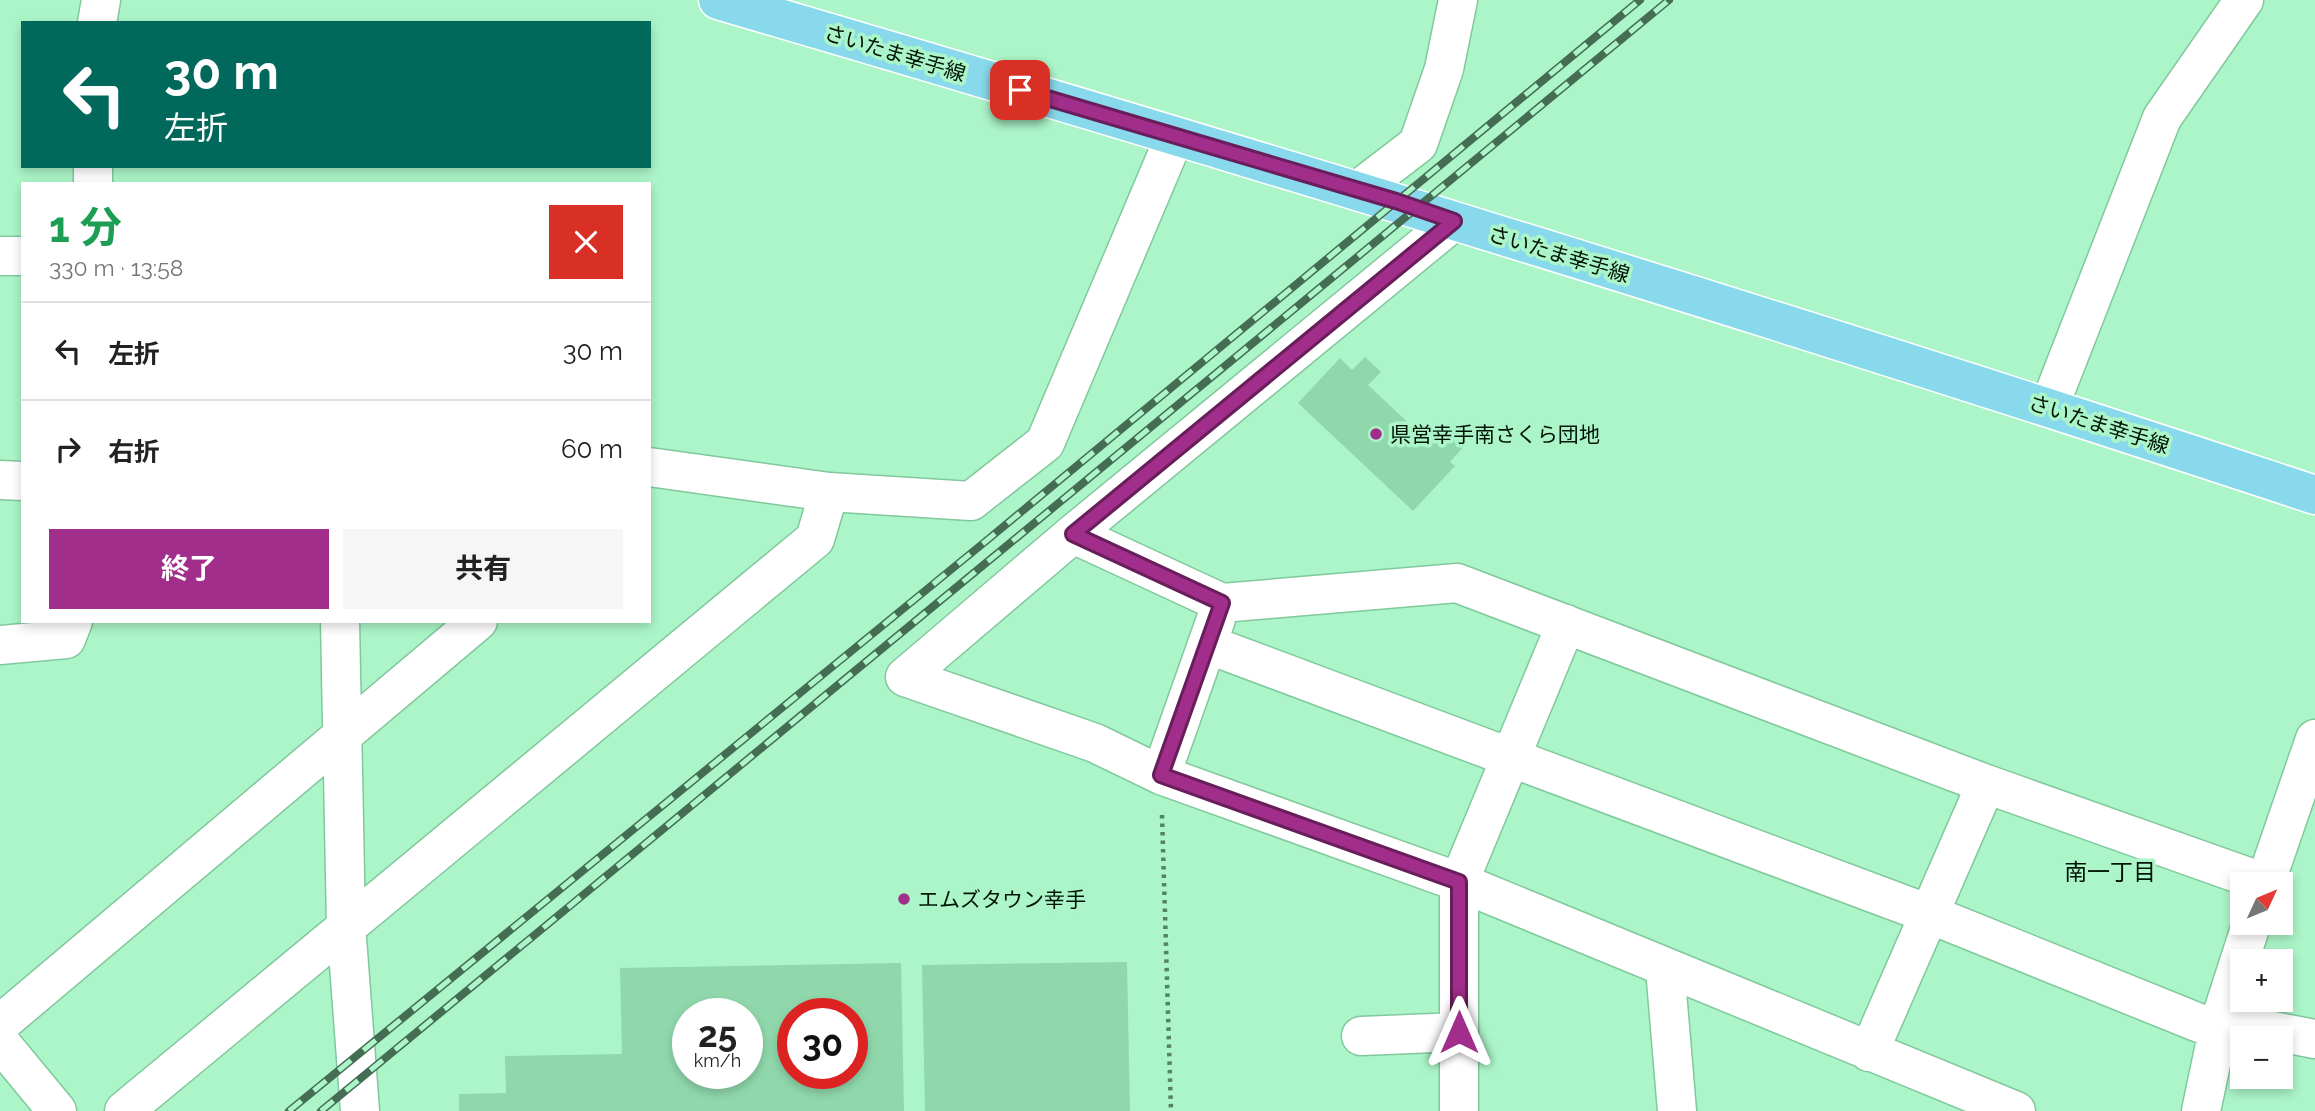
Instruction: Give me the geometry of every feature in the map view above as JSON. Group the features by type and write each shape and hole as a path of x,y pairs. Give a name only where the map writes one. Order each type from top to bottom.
{"main road":[{"name":"さいたま幸手線","path":"720,0 1358,190 2049,407 2315,495"}],"street":[{"path":"97,21 101,0"},
{"path":"1358,190 1418,144 1444,69 1458,0"},
{"path":"2049,407 2162,118 2244,0"},
{"path":"652,469 829,492 971,501 1045,443 1175,136"},
{"path":"1454,221 1073,534 905,677 1095,743 1161,775 1459,882 1869,1052 1965,1102 2016,1111"},
{"path":"0,256 21,256"},
{"path":"0,480 21,481"},
{"path":"124,1111 815,539 829,492"},
{"path":"1073,534 1222,603 1457,583 1986,784 2234,872"},
{"path":"1161,775 1222,603"},
{"path":"0,645 66,639 72,623"},
{"path":"340,623 346,925 359,1111"},
{"path":"0,1024 342,739 476,623"},
{"path":"1449,1111 1459,1032 1459,882 1566,624"},
{"path":"1207,644 1512,756 2219,1026 2315,1039"},
{"path":"2269,872 2315,739"},
{"path":"1869,1052 1986,784"},
{"path":"2201,1111 2219,1026 2248,935"},
{"path":"1665,968 1677,1111"},
{"path":"1360,1037 1459,1032"},
{"path":"0,1042 57,1111"}],"path":[{"path":"1161,775 1171,1111"}],"building":[{"name":"県営幸手南さくら団地","path":"1365,357 1381,372 1368,385 1429,442 1446,425 1466,444 1450,462 1455,466 1413,511 1298,403 1340,358 1352,370"},
{"path":"1127,962 1130,1111 925,1111 922,965"},
{"path":"901,963 904,1111 459,1111 459,1094 506,1093 505,1056 622,1054 620,968"}],"railway":[{"path":"289,1111 986,541 1640,0"},
{"path":"321,1111 1669,0"}],"place":[{"name":"県営幸手南さくら団地","path":"1376,434"},
{"name":"エムズタウン幸手","path":"904,899"}],"district":[{"name":"南一丁目","path":"2110,871"}],"route":[{"path":"1020,90 1396,201 1454,221 1073,534 1222,603 1161,775 1459,882 1459,1032"}]}
